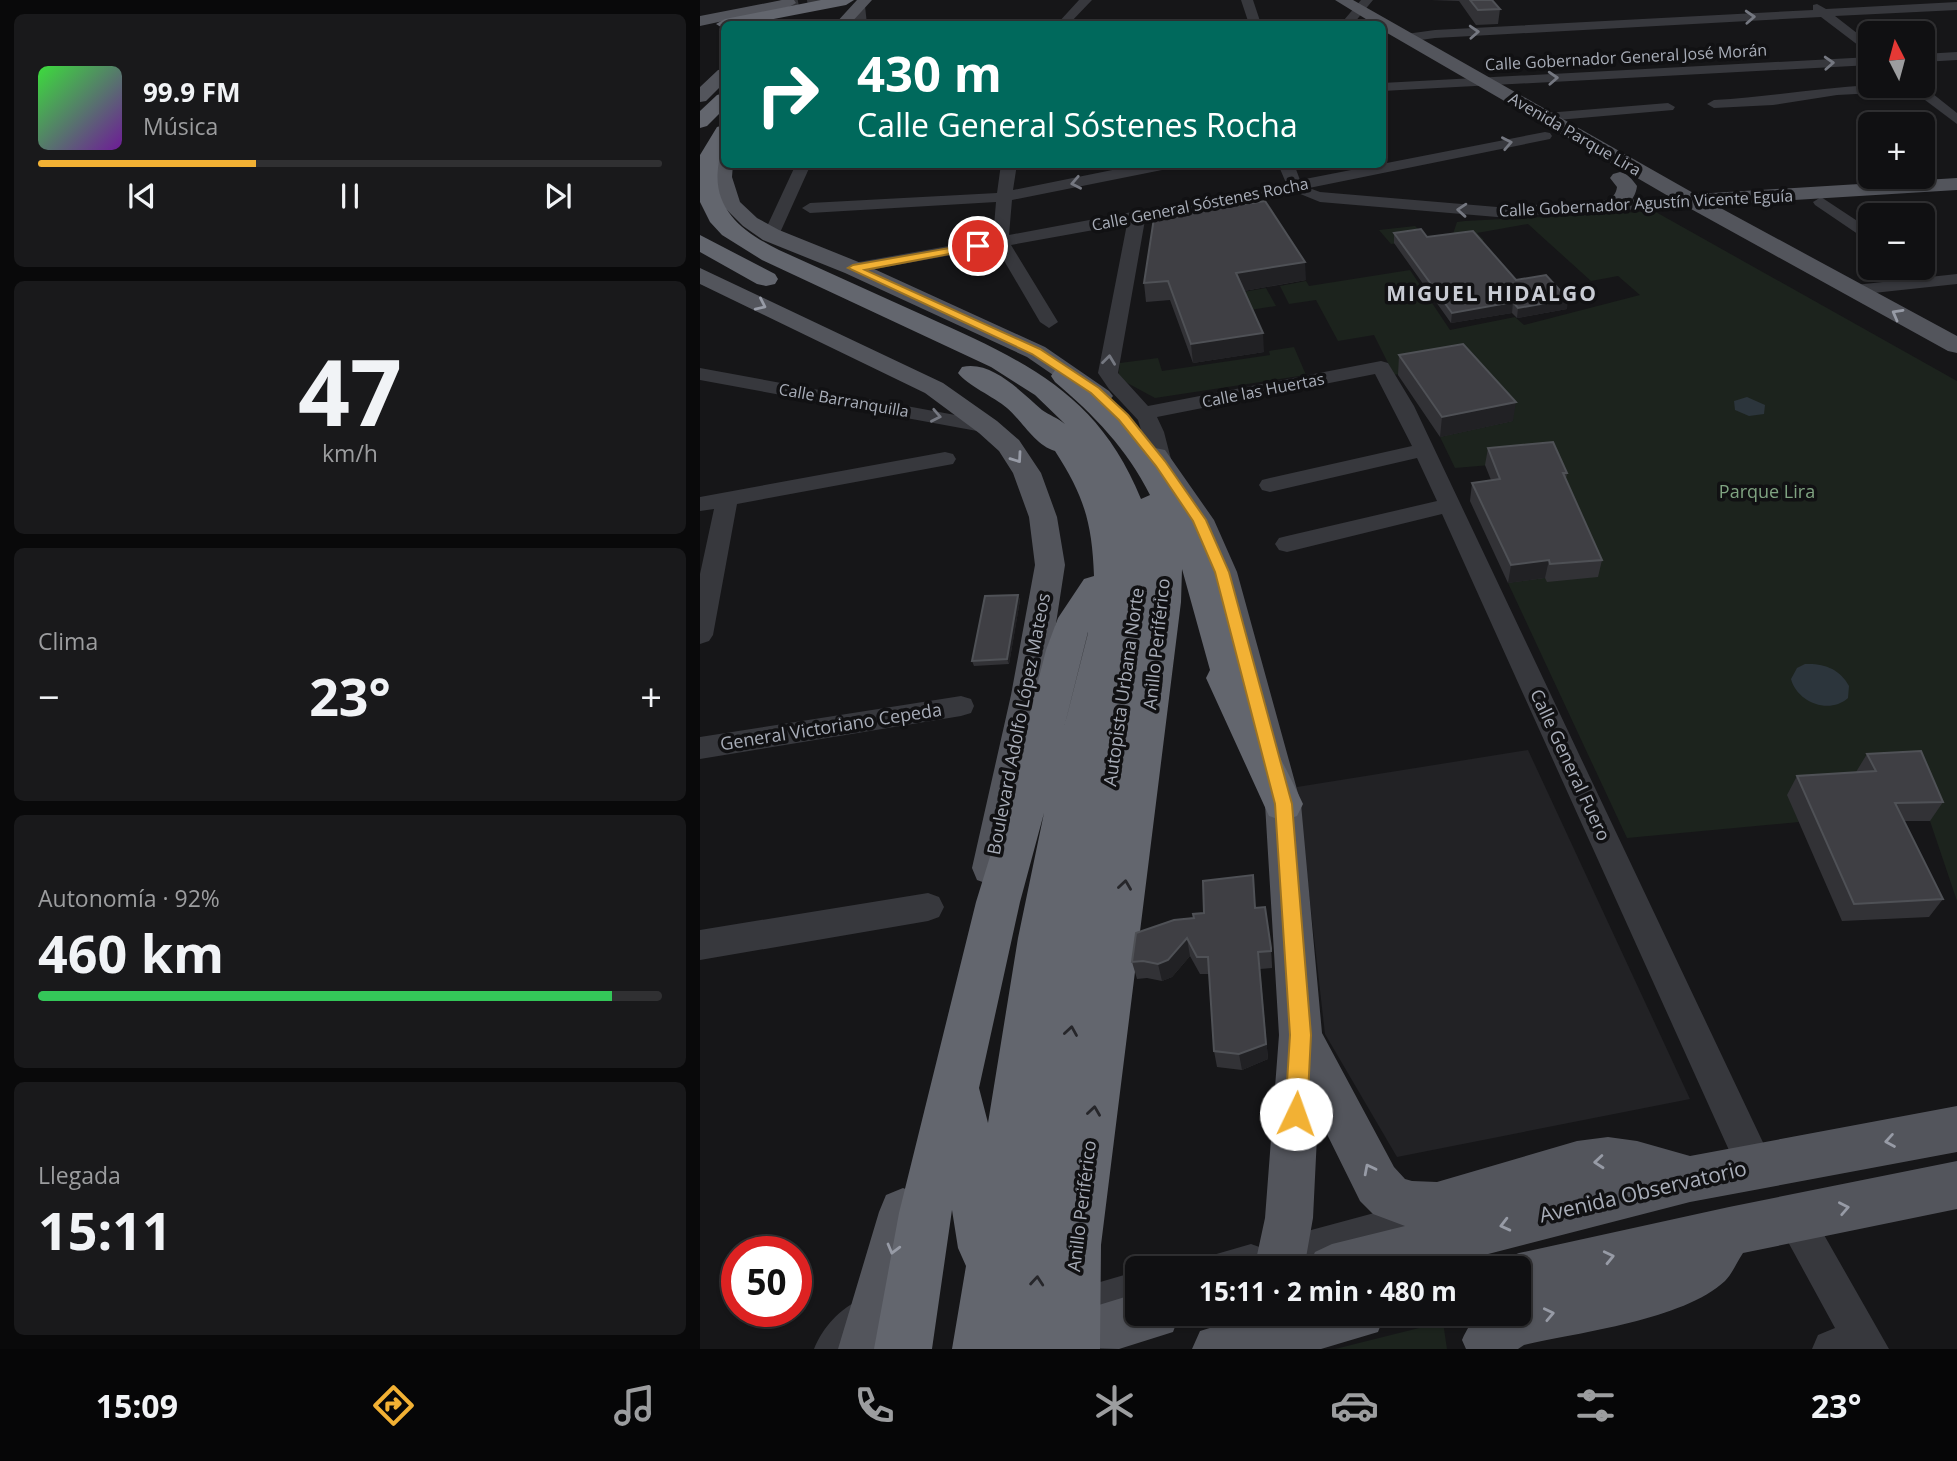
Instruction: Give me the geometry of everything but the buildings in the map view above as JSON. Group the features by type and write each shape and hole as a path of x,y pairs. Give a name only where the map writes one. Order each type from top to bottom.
{"highway":[{"path":"745,21 786,13 824,0"},
{"path":"811,21 833,0"},
{"path":"827,21 854,1"},
{"path":"837,21 854,1"},
{"path":"746,21 854,1"},
{"path":"729,21 786,13"},
{"path":"700,25 721,22"},
{"path":"700,25 721,25"},
{"path":"700,122 721,102"},
{"path":"700,133 721,111"},
{"name":"Autopista Urbana Norte","path":"721,136 706,164 705,188 710,205 722,222 739,237 779,248 985,353 1045,388 1083,426 1116,474 1137,538 1140,580 1135,630 1042,1224 1031,1349"},
{"name":"Anillo Periférico","path":"721,146 716,156 712,180 720,206 739,227 761,242 806,264 1003,352 1049,377 1114,432 1131,458 1157,482 1165,561 1164,602 1074,1245 1087,1326"},
{"path":"700,234 749,267 996,383 1060,435 1092,484 1102,509 1109,544 1111,587 1106,633 1071,781 1040,938 981,1349"},
{"path":"700,242 730,261 796,294 981,376 1011,397 1040,423 1063,451 1082,489 1094,525 1098,553 1096,587 1059,808 972,1260 968,1349"},
{"path":"779,248 823,266 859,276 1042,361 1077,386 1116,423 1157,482 1192,546 1236,699"},
{"path":"1157,482 1161,522 1185,604 1199,637 1236,699 1283,804"},
{"path":"903,1349 925,1213 998,902 1029,794 1064,650 1076,618 1096,587"},
{"path":"1008,784 1040,938"},
{"path":"950,1042 990,1282"}],"main road":[{"path":"786,13 806,0"},
{"path":"863,21 875,0"},
{"path":"844,21 854,1"},
{"name":"Avenida Parque Lira","path":"1333,3 1358,14"},
{"name":"Avenida Parque Lira","path":"1386,28 1485,82 1545,127 1662,203 1691,209"},
{"name":"Avenida Parque Lira","path":"1386,42 1691,209 1957,371"},
{"path":"700,97 721,77"},
{"path":"723,168 722,177 731,204 779,248 853,268 1036,352 1095,391 1124,417 1157,482 1199,520 1222,572 1283,804 1301,1035 1280,1256"},
{"path":"1603,208 1618,203 1626,195 1627,186 1620,178"},
{"name":"Calle Gobernador Agustín Vicente Eguía","path":"1691,209 1957,184"},
{"name":"Calle Gobernador Agustín Vicente Eguía","path":"1691,209 1713,212 1731,207 1957,193"},
{"path":"1713,212 1957,346"},
{"name":"Boulevard Adolfo López Mateos","path":"700,275 934,388 989,426 1009,446 1027,473 1043,517 1050,565 1028,695 950,1042 864,1349"},
{"path":"1301,1035 1377,1184 1390,1197 1412,1206 1437,1206 1577,1164 1608,1160 1637,1164 1690,1179"},
{"name":"Avenida Observatorio","path":"1280,1256 1957,1129"},
{"path":"1531,1275 1729,1231 1957,1185"},
{"path":"1487,1345 1511,1322 1653,1291 1686,1279 1709,1262 1729,1231"},
{"path":"1087,1326 1125,1319"},
{"path":"1264,1349 1268,1326"},
{"path":"1218,1349 1311,1326"}],"street":[{"path":"1066,21 1086,0"},
{"path":"1247,0 1254,21"},
{"path":"1807,0 1858,41"},
{"path":"1894,0 1905,9"},
{"path":"854,1 860,21"},
{"path":"1406,38 1435,34 1957,6"},
{"path":"1711,9 1721,19"},
{"path":"1936,57 1957,56"},
{"name":"Calle Gobernador General José Morán","path":"1386,87 1858,62"},
{"path":"1714,104 1773,101 1858,90"},
{"path":"1545,127 1572,115 1668,107 1654,91"},
{"path":"1602,94 1617,111"},
{"path":"1930,98 1957,120"},
{"path":"1559,99 1572,115"},
{"name":"Calle General Sóstenes Rocha","path":"1386,165 1545,127"},
{"path":"779,248 803,168"},
{"path":"1008,168 1003,197 1001,242 1049,322"},
{"path":"810,208 1003,197 1147,168"},
{"path":"1287,168 1296,186"},
{"name":"Calle General Sóstenes Rocha","path":"853,268 1137,217 1296,186 1372,168"},
{"name":"Calle Gobernador Agustín Vicente Eguía","path":"1296,186 1306,194 1320,198 1465,211 1603,208 1662,203"},
{"path":"1821,202 1858,229"},
{"path":"1137,217 1108,373 1112,382 1144,413 1150,424 1157,482"},
{"path":"1855,290 1957,279"},
{"name":"Calle las Huertas","path":"1144,413 1381,366"},
{"name":"Calle General Fuero","path":"1381,366 1450,505 1755,1166"},
{"name":"Calle Barranquilla","path":"700,374 989,426"},
{"path":"1270,485 1424,450"},
{"path":"700,504 945,459"},
{"path":"700,635 727,499"},
{"path":"1287,544 1450,505"},
{"name":"General Victoriano Cepeda","path":"700,748 961,706"},
{"path":"700,945 928,907"},
{"path":"1280,1256 1388,1229 1412,1206"},
{"path":"1794,1218 1854,1345"},
{"path":"834,1349 879,1299"},
{"path":"1087,1326 1125,1300"}],"shaded area":[{"path":"1747,397 1765,405 1764,414 1749,416 1735,410 1734,401"},
{"path":"1805,664 1825,666 1836,671 1849,686 1848,698 1840,703 1823,706 1807,700 1794,687 1791,679 1797,668"},
{"path":"1528,750 1690,1099 1397,1157 1325,1034 1297,787"}],"green space":[{"name":"Parque Lira","path":"1654,211 1957,381 1957,901 1930,821 1908,770 1788,795 1799,822 1627,838 1508,583 1527,580 1550,460 1455,468 1440,437 1513,421 1461,363 1394,375 1374,335 1338,341 1316,300 1289,304 1280,286 1306,281 1309,286 1410,270 1450,330 1515,317 1524,325 1640,295 1618,276 1591,281 1528,224 1477,233 1484,240 1442,246 1435,238 1391,244 1379,230 1415,226 1427,238 1453,234 1457,222 1465,221"},
{"path":"1266,288 1276,306 1250,310 1214,297"},
{"path":"1294,347 1306,375 1155,398 1118,378 1120,363 1158,358 1162,371 1270,355 1269,351"},
{"path":"1427,1326 1444,1326 1447,1349 1335,1349"}],"tunnel":[{"path":"782,8 821,0"}],"district":[{"name":"MIGUEL HIDALGO","path":"1492,294"}],"route":[{"path":"978,246 853,268 1036,352 1095,391 1124,417 1161,463 1199,520 1222,572 1283,804 1301,1035 1296,1114"}]}
